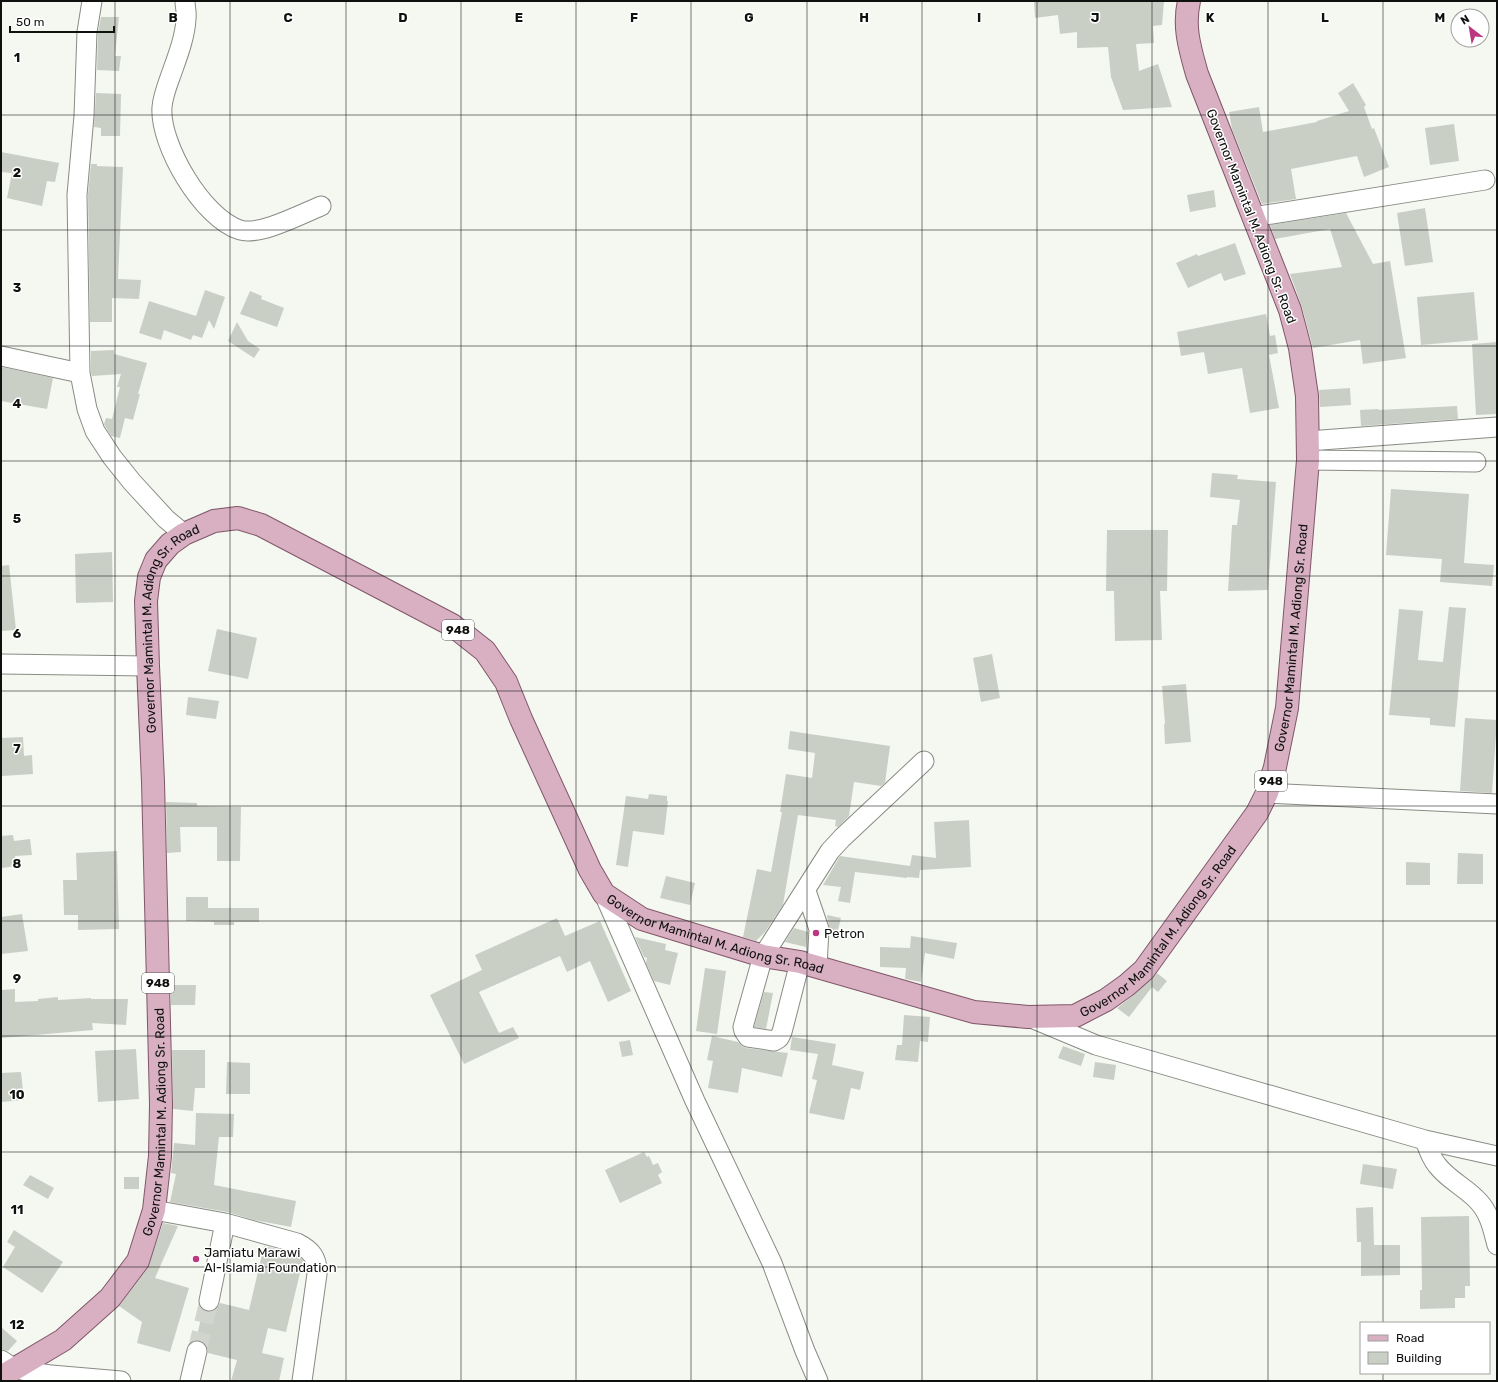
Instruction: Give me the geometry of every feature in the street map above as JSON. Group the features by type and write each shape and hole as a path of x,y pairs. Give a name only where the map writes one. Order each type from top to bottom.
{"main road":[{"name":"Governor Mamintal M. Adiong Sr. Road","path":"6,1369 63,1340 110,1298 138,1261 154,1210 160,1156 161,1104 153,782 146,601 149,577 156,560 170,544 184,534 214,521 238,518 261,525 452,625 485,651 506,682 521,719 590,870 604,894 642,919 763,956 808,964 974,1012 1028,1017 1075,1016 1106,1000 1127,985 1144,970 1257,813 1267,793 1276,767 1286,708 1308,450 1307,396 1300,348 1290,310 1198,74 1187,38 1188,8 1190,1"}],"street":[{"path":"92,1 87,32 84,116 77,195 80,373 87,409 95,431 112,457 132,482 166,519 184,534"},
{"path":"185,1 186,18 179,51 162,107 163,128 171,153 185,176 207,207 222,221 240,230 259,230 321,206"},
{"path":"1253,216 1485,180"},
{"path":"1,356 80,373"},
{"path":"1308,450 1497,427"},
{"path":"1308,450 1476,462"},
{"path":"1,664 148,666"},
{"path":"806,891 819,929 808,964 779,1038 774,1041 751,1038 746,1034 743,1027 763,956 806,891 830,850 924,761"},
{"path":"1267,793 1497,804"},
{"path":"604,894 695,1101 772,1263 805,1351 818,1381"},
{"path":"1028,1017 1096,1045 1425,1140 1497,1156"},
{"path":"1425,1140 1430,1155 1437,1165 1472,1195 1485,1210 1490,1220 1497,1245"},
{"path":"154,1210 225,1223 297,1243 306,1248 312,1254 316,1260 317,1274 302,1381"},
{"path":"209,1301 225,1223"},
{"path":"190,1381 197,1351"},
{"path":"6,1369 51,1375 121,1381"}],"building":[{"path":"1034,1 1164,1 1162,25 1153,26 1154,43 1136,44 1139,71 1158,64 1172,107 1123,110 1111,77 1108,47 1077,48 1077,32 1060,34 1058,15 1035,18"},
{"path":"101,17 119,17 115,56 121,56 119,71 97,70 98,33"},
{"path":"1353,83 1366,105 1364,107 1372,129 1374,128 1389,167 1364,177 1357,156 1291,169 1296,199 1262,204 1232,129 1229,112 1259,107 1263,132 1317,122 1349,111 1338,93"},
{"path":"96,93 121,94 120,136 101,136 101,128 94,127"},
{"path":"1454,124 1459,161 1430,165 1425,128"},
{"path":"1,152 59,163 55,182 47,181 42,206 7,198 12,173 1,172"},
{"path":"91,164 97,164 97,166 123,167 118,279 141,280 139,299 112,298 112,322 90,322 88,195"},
{"path":"1214,190 1216,207 1190,212 1187,195"},
{"path":"1425,208 1433,262 1405,266 1397,213"},
{"path":"1346,213 1373,264 1390,261 1406,358 1363,364 1360,340 1313,348 1302,307 1290,274 1342,267 1330,229 1275,239 1270,225"},
{"path":"1235,243 1246,274 1224,281 1221,273 1188,288 1176,263 1197,254 1198,256"},
{"path":"205,290 225,297 214,329 209,320 202,338 193,335 191,340 164,330 161,340 139,333 149,301 196,316"},
{"path":"250,291 262,296 261,299 284,308 277,327 240,314"},
{"path":"1474,292 1478,340 1421,345 1417,297"},
{"path":"1266,314 1270,336 1275,335 1278,353 1269,355 1279,408 1250,413 1242,368 1208,374 1204,352 1181,356 1177,332"},
{"path":"237,322 248,341 260,349 254,358 228,341"},
{"path":"1497,342 1497,414 1476,415 1472,344"},
{"path":"114,350 114,354 147,363 138,394 140,394 133,420 125,418 120,438 111,436 104,424 106,418 112,419 120,387 117,387 121,374 92,376 91,372 91,351"},
{"path":"1,367 53,378 47,409 1,401"},
{"path":"1350,388 1351,405 1320,407 1319,390"},
{"path":"1457,406 1458,419 1361,426 1360,410"},
{"path":"1212,473 1238,475 1237,479 1276,482 1268,590 1228,591 1232,525 1237,525 1240,500 1210,497"},
{"path":"1391,489 1469,494 1464,563 1494,565 1492,586 1440,582 1442,559 1386,555"},
{"path":"1107,530 1168,530 1167,591 1160,591 1162,640 1115,641 1114,591 1106,591"},
{"path":"112,552 113,602 76,603 75,554"},
{"path":"9,565 16,630 1,631 1,566"},
{"path":"1449,607 1466,608 1455,727 1430,725 1430,718 1389,715 1399,609 1423,611 1418,660 1443,662"},
{"path":"217,629 257,638 248,679 208,671"},
{"path":"992,654 1000,698 981,702 973,658"},
{"path":"1186,684 1191,742 1165,744 1162,686"},
{"path":"188,697 219,701 216,719 186,715"},
{"path":"1465,718 1497,720 1492,793 1460,791"},
{"path":"790,731 890,746 885,783 881,786 854,782 849,816 838,827 835,826 836,820 798,815 783,905 765,932 756,941 743,937 757,869 771,872 782,812 780,812 786,774 812,778 815,753 788,749"},
{"path":"23,737 24,756 32,755 33,774 2,776 1,738"},
{"path":"649,794 667,796 668,801 664,835 633,831 628,867 616,865 626,796 648,799"},
{"path":"166,802 197,803 197,806 241,807 240,861 217,861 217,827 180,827 181,852 167,853"},
{"path":"969,820 971,867 920,870 919,878 855,872 850,903 838,901 841,887 823,885 840,856 910,866 912,855 936,858 934,822"},
{"path":"13,835 14,841 30,839 32,855 15,856 16,866 2,868 1,836"},
{"path":"117,851 119,929 78,930 78,915 64,915 63,880 77,880 76,853"},
{"path":"1458,853 1483,854 1483,884 1457,884"},
{"path":"1406,862 1430,863 1430,885 1406,885"},
{"path":"666,876 695,883 690,905 660,898"},
{"path":"186,897 208,897 208,908 259,908 259,922 234,922 234,925 214,925 214,922 186,921"},
{"path":"22,914 28,951 1,954 1,917"},
{"path":"827,915 841,918 837,934 830,932"},
{"path":"557,918 565,936 600,921 631,991 608,1002 590,961 567,972 560,956 479,992 499,1033 513,1027 519,1038 464,1064 430,995 482,970 475,955"},
{"path":"794,928 808,932 806,947 785,942"},
{"path":"911,936 957,943 954,959 925,953 921,982 905,979 906,968 880,967 880,947 910,948"},
{"path":"635,937 666,944 665,950 678,953 670,985 654,981 646,963 647,958 644,957"},
{"path":"705,968 726,971 717,1034 696,1031"},
{"path":"1157,973 1167,981 1158,992 1152,987 1129,1017 1117,1008 1135,994"},
{"path":"171,985 196,985 195,1005 171,1005"},
{"path":"15,989 15,1002 38,1001 38,999 58,997 58,1000 91,998 128,999 126,1025 92,1023 93,1030 1,1038 1,990"},
{"path":"764,992 773,993 766,1029 754,1027"},
{"path":"904,1015 930,1017 928,1042 920,1041 918,1062 895,1060 897,1045 902,1045"},
{"path":"712,1036 738,1042 746,1048 788,1053 782,1077 742,1068 738,1093 708,1088 713,1061 707,1060"},
{"path":"792,1037 836,1044 832,1065 864,1072 860,1090 851,1088 844,1120 809,1113 817,1080 812,1079 818,1054 790,1050"},
{"path":"630,1040 633,1055 622,1057 619,1042"},
{"path":"1063,1046 1085,1054 1081,1066 1058,1058"},
{"path":"136,1049 139,1099 98,1102 95,1051"},
{"path":"172,1050 205,1050 205,1088 195,1088 193,1111 173,1109"},
{"path":"227,1062 250,1063 250,1094 226,1094"},
{"path":"1095,1062 1116,1065 1114,1080 1093,1077"},
{"path":"21,1072 24,1100 1,1102 1,1073"},
{"path":"196,1113 234,1114 233,1137 219,1137 214,1185 296,1201 291,1227 254,1220 227,1212 170,1202 176,1174 171,1173 174,1143 195,1145"},
{"path":"644,1152 647,1157 649,1156 653,1165 658,1163 662,1172 658,1175 662,1183 620,1203 605,1170"},
{"path":"1363,1164 1397,1169 1393,1189 1360,1184"},
{"path":"30,1175 54,1188 48,1199 23,1185"},
{"path":"124,1177 139,1177 139,1189 124,1189"},
{"path":"1373,1207 1374,1245 1400,1245 1400,1275 1361,1276 1361,1242 1357,1242 1356,1208"},
{"path":"1469,1216 1470,1286 1465,1286 1465,1298 1455,1298 1455,1308 1420,1309 1420,1290 1422,1290 1421,1217"},
{"path":"163,1223 178,1226 155,1278 189,1288 170,1352 137,1343 142,1322 119,1306 148,1268"},
{"path":"14,1230 63,1262 42,1293 3,1267 15,1247 7,1242"},
{"path":"264,1246 293,1253 303,1260 286,1332 268,1328 262,1353 284,1358 279,1381 231,1381 237,1360 208,1353 205,1343 200,1340 196,1340 203,1310 207,1312 213,1311 220,1303 249,1310"},
{"path":"1,1327 17,1341 8,1351 1,1349"}],"tunnel":[{"path":"197,1351 209,1301"}],"place":[{"name":"Petron","path":"816,933"},
{"name":"Jamiatu Marawi Al-Islamia Foundation","path":"196,1259"}]}
